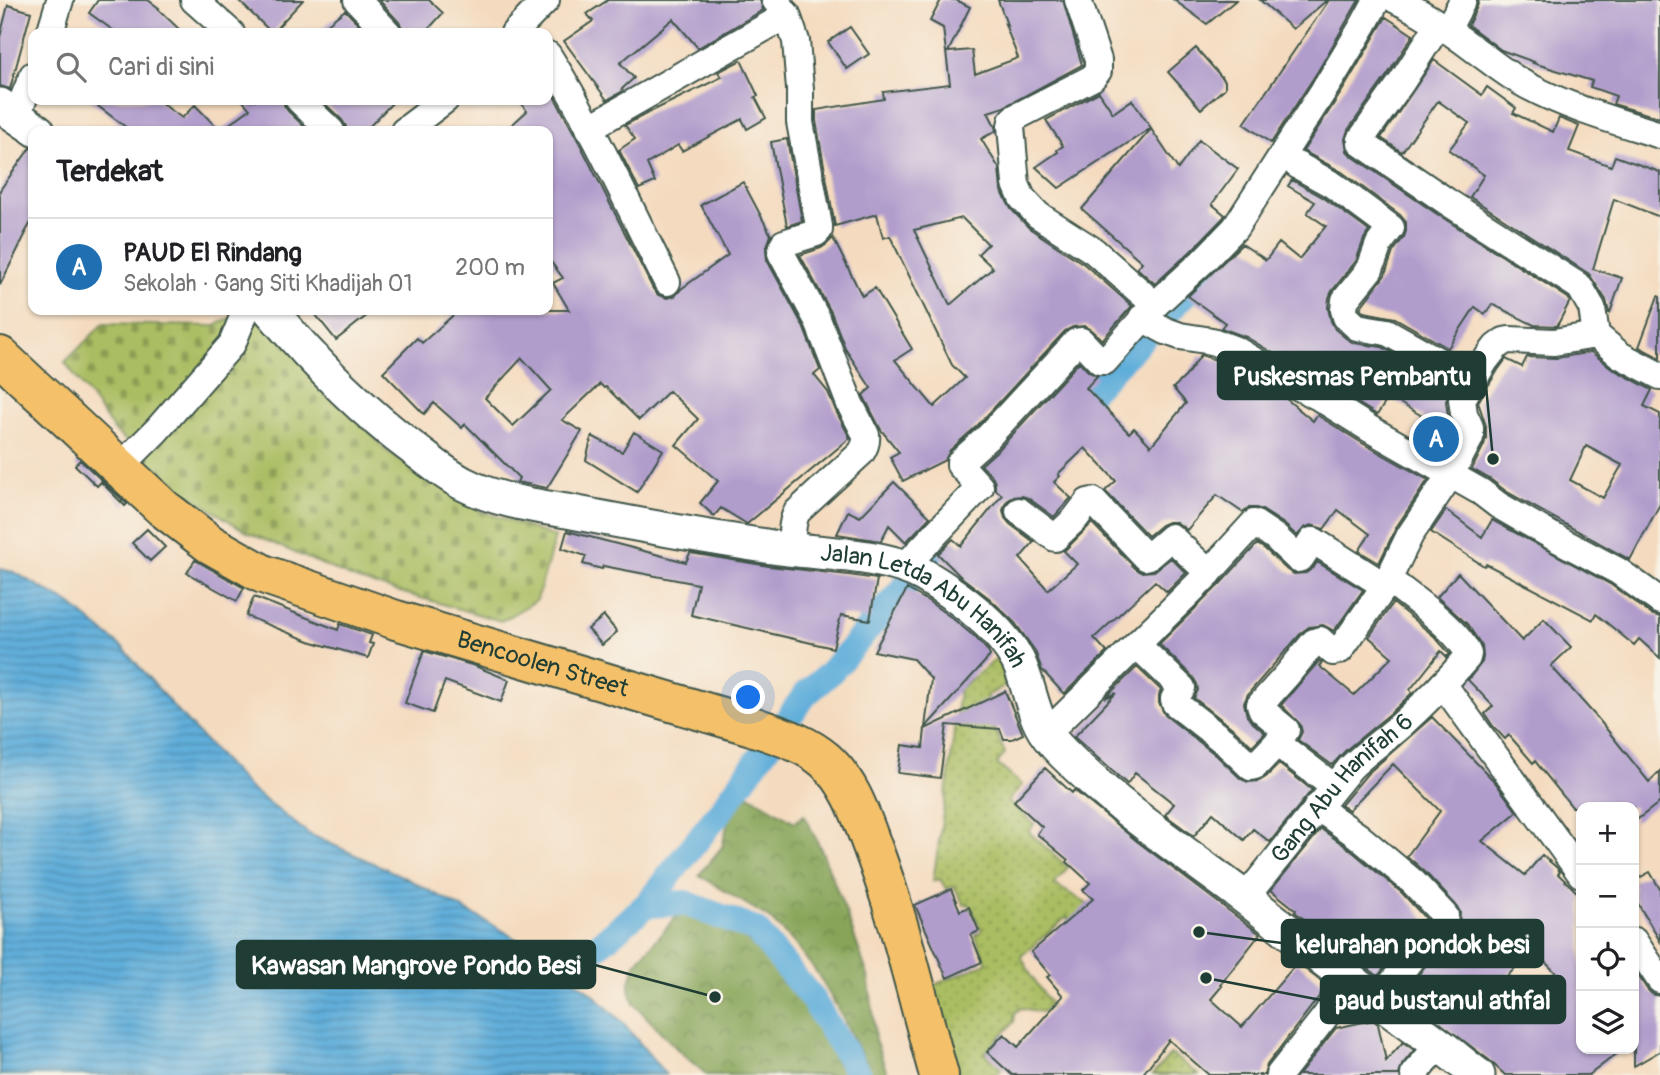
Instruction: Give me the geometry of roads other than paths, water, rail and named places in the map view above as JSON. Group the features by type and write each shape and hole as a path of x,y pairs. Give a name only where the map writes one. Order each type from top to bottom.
{"main road":[{"name":"Bencoolen Street","path":"0,356 163,508 210,544 263,575 396,620 752,726 802,744 822,758 846,784 858,809 896,912 939,1075"}],"street":[{"path":"52,28 60,0"},
{"path":"194,0 225,28"},
{"path":"356,0 383,28"},
{"path":"526,28 545,0"},
{"path":"1078,0 1098,60 1098,71 1092,78 1014,119 1011,126 1016,184 1022,198 1038,215 1094,251 1152,318 1181,336 1212,341 1238,351 1541,529 1618,571 1660,601"},
{"path":"915,570 980,487 960,466 960,462 988,438 1077,340 1103,361 1152,318 1236,228 1338,68 1377,0"},
{"path":"1396,0 1450,20 1498,68 1528,87 1570,105 1660,135"},
{"path":"589,128 781,8 796,41 800,122 819,230 784,243 780,253 817,319 866,440 861,453 797,512 792,525 791,550"},
{"path":"1450,20 1401,83 1361,139 1361,143 1454,207 1580,287 1592,308 1596,335 1620,355 1660,376"},
{"path":"553,63 667,282"},
{"path":"14,115 28,86"},
{"path":"304,105 326,126"},
{"path":"411,126 438,105"},
{"path":"1297,165 1333,185 1391,228 1379,244 1370,269 1345,300 1346,317 1357,327 1387,332 1471,382"},
{"path":"120,467 157,430 232,344 244,315"},
{"name":"Jalan Letda Abu Hanifah","path":"274,315 300,346 388,430 441,470 484,493 677,533 791,550 869,558 915,570 969,606 1011,649 1046,733 1114,799 1478,1075"},
{"path":"1137,645 1182,688 1174,702 1226,743 1251,767 1255,766 1286,730 1260,709 1262,703 1314,642 1320,639 1334,653 1340,650 1386,583 1410,536 1451,474 1470,438 1470,427 1462,403 1463,395 1496,347 1504,341 1554,342 1596,335"},
{"path":"1018,511 1055,538 1088,502 1093,501 1146,557 1171,537 1209,573 1046,733"},
{"name":"Gang Abu Hanifah 6","path":"1209,573 1254,523 1275,537 1298,559 1314,541 1386,583 1441,623 1468,654 1443,684 1402,724 1368,750 1326,797 1245,898"},
{"path":"1443,684 1576,867"},
{"path":"1277,743 1358,836 1413,882 1445,916 1444,921 1379,1000"},
{"path":"1639,949 1660,981"},
{"path":"1279,1075 1351,981"},
{"path":"1414,1075 1439,1044"}],"water":[{"path":"0,569 14,572 70,604 124,649 248,787 309,834 404,877 502,930 547,959 594,995 624,1024 666,1075 0,1075"}],"waterway":[{"path":"1066,417 1220,259"},
{"path":"547,959 592,951 646,905 722,809 805,695 830,673 929,558"},
{"path":"646,905 685,903 756,930 811,997 859,1075"}],"place":[{"name":"PAUD El Rindang","path":"1436,439"},
{"name":"Puskesmas Pembantu","path":"1493,459"},
{"name":"kelurahan pondok besi","path":"1199,932"},
{"name":"paud bustanul athfal","path":"1206,978"},
{"name":"Kawasan Mangrove Pondo Besi","path":"715,997"}]}
